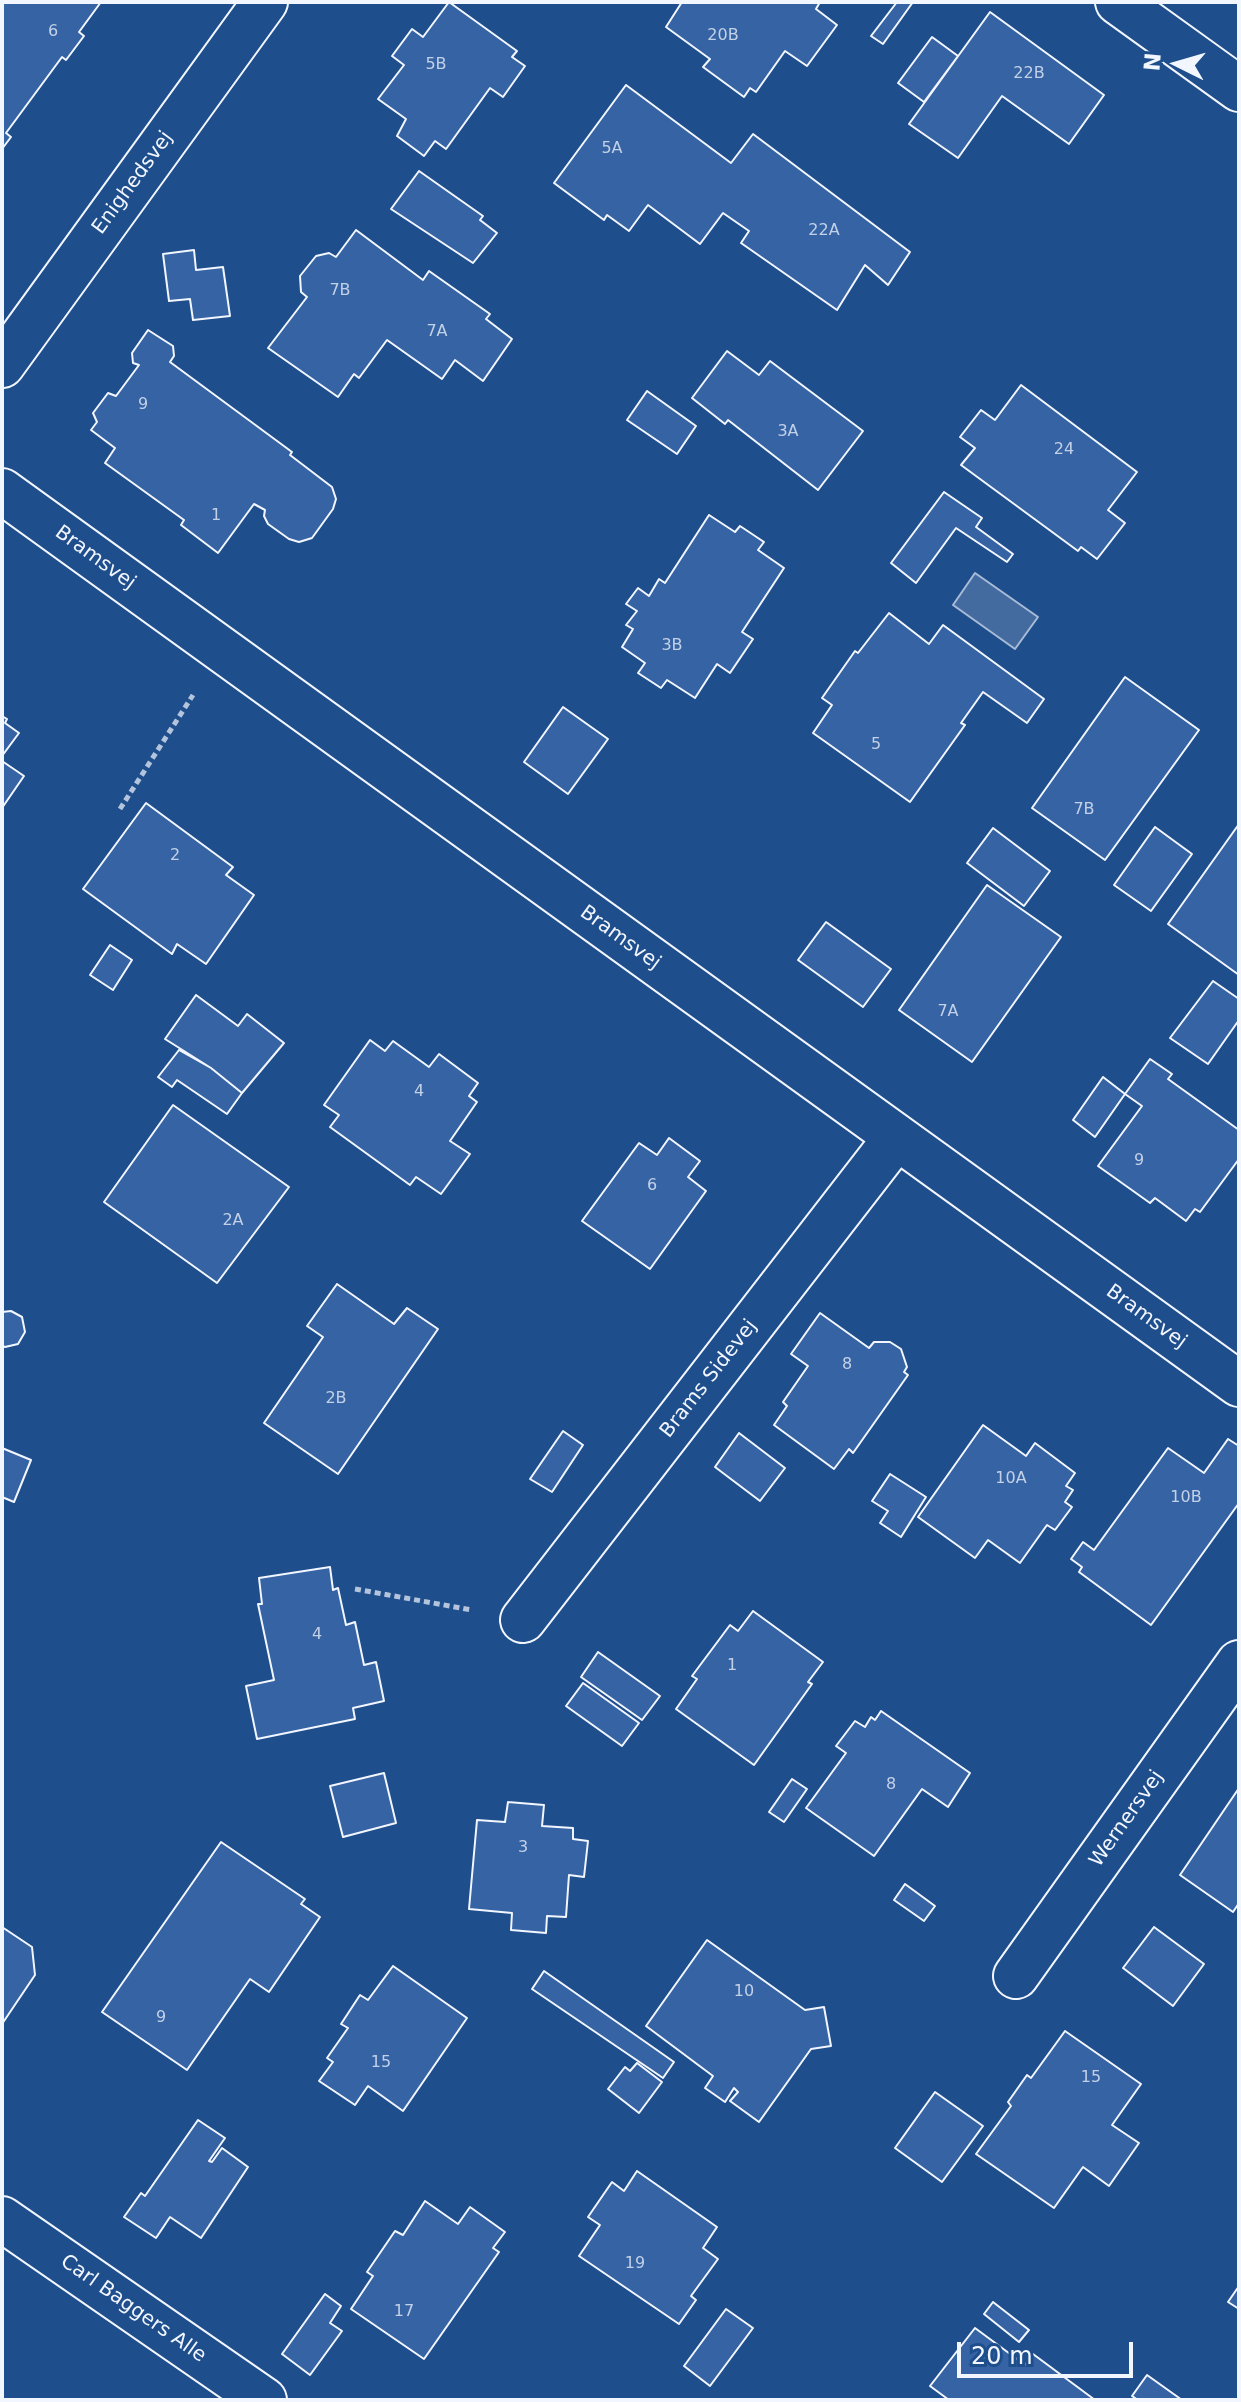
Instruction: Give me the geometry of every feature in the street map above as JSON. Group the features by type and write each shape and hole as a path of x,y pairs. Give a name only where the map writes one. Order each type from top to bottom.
{"street":[{"name":"Enighedsvej","path":"2,365 265,2"},
{"path":"1118,2 1239,89"},
{"name":"Bramsvej","path":"2,491 1239,1384"},
{"name":"Brams Sidevej","path":"523,1620 896,1138"},
{"name":"Wernersvej","path":"1016,1976 1239,1663"},
{"name":"Carl Baggers Alle","path":"2,2219 264,2400"}],"path":[{"path":"120,809 222,650"},
{"path":"355,1589 523,1620"}],"water":[{"path":"975,573 1038,617 1015,649 953,605"}],"building":[{"path":"2,2 101,2 79,32 84,36 66,60 62,57 6,133 11,137 2,149"},
{"path":"449,2 517,51 512,57 525,66 503,97 490,88 446,149 435,141 424,156 397,136 406,119 378,99 404,65 392,56 412,29 423,37"},
{"path":"682,2 820,2 816,9 837,25 807,66 785,51 756,92 750,88 744,97 703,67 710,59 666,27"},
{"path":"897,2 913,2 883,44 871,36"},
{"path":"990,12 1104,95 1069,144 1002,96 958,158 909,124"},
{"path":"932,37 958,56 924,102 898,83"},
{"path":"626,85 731,163 753,134 910,252 888,285 865,265 837,310 741,243 749,231 723,213 700,244 648,205 629,231 607,215 604,220 554,183"},
{"path":"419,171 483,216 480,220 497,233 473,263 391,209"},
{"path":"356,230 423,280 429,271 490,314 486,319 512,339 483,381 455,360 442,379 387,340 359,378 354,374 338,397 268,348 307,297 301,292 300,276 316,256 329,253 336,257"},
{"path":"194,250 196,270 223,267 230,316 193,320 190,299 169,301 163,254"},
{"path":"148,330 173,346 174,356 170,362 292,452 290,455 332,487 336,499 333,509 312,538 299,542 289,539 268,524 265,510 254,504 218,553 181,525 184,520 105,463 115,448 91,430 97,422 93,413 108,393 116,396 139,365 133,363 132,353"},
{"path":"727,351 759,375 770,361 863,431 818,490 728,420 725,424 692,398"},
{"path":"1021,385 1137,472 1108,510 1125,523 1097,559 1081,547 1078,551 961,465 975,448 960,437 981,410 995,420"},
{"path":"647,391 696,426 677,454 627,420"},
{"path":"944,492 982,518 976,527 1013,554 1007,562 956,528 916,583 891,563"},
{"path":"709,515 735,532 740,526 764,542 758,550 784,568 742,632 753,639 730,673 717,664 695,698 667,680 661,688 638,673 645,663 622,647 633,629 626,625 637,611 626,604 638,588 649,596 659,579 665,583"},
{"path":"889,613 929,644 943,625 1044,699 1027,723 983,692 961,723 965,725 910,802 813,733 832,705 822,698 855,651 858,653"},
{"path":"1125,677 1199,730 1105,860 1032,808"},
{"path":"563,707 608,739 568,794 524,762"},
{"path":"2,716 7,719 5,723 19,733 2,756"},
{"path":"2,761 24,776 2,808"},
{"path":"146,803 233,867 226,875 254,895 206,964 177,944 172,954 83,889"},
{"path":"1239,824 1239,975 1168,924"},
{"path":"1155,827 1192,854 1151,911 1114,885"},
{"path":"993,828 1050,871 1024,906 967,863"},
{"path":"987,885 1061,937 972,1062 899,1010"},
{"path":"826,922 891,969 863,1007 798,960"},
{"path":"110,945 132,960 113,990 90,975"},
{"path":"1213,981 1239,999 1239,1020 1208,1064 1170,1038"},
{"path":"196,995 238,1026 247,1014 284,1043 242,1093 211,1068 165,1039"},
{"path":"370,1040 385,1051 393,1041 429,1067 439,1054 478,1083 469,1096 477,1102 450,1141 470,1154 441,1194 416,1177 410,1185 330,1127 339,1115 324,1105"},
{"path":"179,1050 211,1068 242,1093 227,1114 177,1080 172,1087 158,1077"},
{"path":"1150,1059 1172,1074 1168,1079 1239,1130 1239,1159 1200,1212 1195,1209 1186,1221 1155,1198 1150,1203 1098,1166 1142,1106 1125,1094"},
{"path":"1103,1077 1125,1094 1095,1137 1073,1120"},
{"path":"173,1105 289,1187 217,1283 104,1202"},
{"path":"669,1138 700,1161 688,1177 706,1191 650,1269 582,1221 639,1143 657,1155"},
{"path":"337,1284 394,1324 407,1308 438,1329 338,1474 264,1423 323,1337 307,1326"},
{"path":"11,1311 22,1317 25,1332 18,1344 5,1347 2,1346 2,1312"},
{"path":"820,1313 869,1348 874,1342 890,1342 901,1349 907,1367 904,1372 908,1375 853,1453 849,1449 834,1469 774,1425 787,1406 783,1402 808,1366 791,1354"},
{"path":"983,1425 1026,1456 1035,1443 1075,1473 1066,1486 1073,1490 1065,1502 1072,1507 1055,1530 1047,1525 1020,1563 988,1540 975,1558 918,1517"},
{"path":"563,1431 583,1445 552,1492 530,1479"},
{"path":"739,1433 785,1468 760,1501 715,1467"},
{"path":"1228,1439 1239,1446 1239,1503 1151,1625 1079,1572 1082,1567 1071,1559 1083,1542 1094,1550 1168,1448 1204,1473"},
{"path":"2,1448 31,1460 14,1502 2,1497"},
{"path":"890,1474 926,1497 901,1537 880,1523 888,1511 872,1501"},
{"path":"330,1567 333,1590 338,1588 346,1625 355,1622 364,1665 376,1662 384,1701 353,1708 355,1719 257,1739 246,1686 274,1680 258,1604 262,1604 259,1578"},
{"path":"753,1611 823,1662 808,1682 812,1684 754,1765 676,1709 697,1679 692,1676 730,1625 738,1631"},
{"path":"598,1652 660,1696 642,1720 581,1677"},
{"path":"583,1683 639,1723 622,1746 566,1706"},
{"path":"881,1711 970,1773 948,1807 922,1789 874,1856 806,1808 846,1753 836,1746 855,1721 865,1727 871,1717 875,1720"},
{"path":"384,1773 396,1823 343,1837 330,1786"},
{"path":"792,1779 807,1789 784,1822 769,1812"},
{"path":"1239,1788 1239,1903 1233,1912 1180,1875"},
{"path":"508,1802 544,1805 542,1826 573,1828 573,1839 588,1841 584,1877 569,1875 566,1917 547,1916 546,1933 511,1930 512,1913 469,1909 477,1820 505,1822"},
{"path":"221,1842 305,1899 301,1904 320,1917 269,1992 250,1979 187,2070 102,2012"},
{"path":"905,1884 935,1906 924,1921 894,1900"},
{"path":"2,1927 32,1947 35,1975 2,2024"},
{"path":"1154,1927 1204,1964 1173,2006 1123,1968"},
{"path":"707,1940 805,2010 824,2007 831,2046 811,2049 759,2122 730,2101 738,2092 734,2088 725,2102 705,2088 713,2076 646,2026"},
{"path":"393,1966 467,2018 403,2111 368,2086 355,2105 319,2081 333,2062 327,2058 348,2028 341,2024 360,1995 368,2000"},
{"path":"544,1971 674,2062 663,2078 532,1989"},
{"path":"1065,2031 1141,2084 1112,2125 1139,2143 1109,2186 1083,2167 1054,2208 976,2154 1011,2106 1008,2102 1027,2075 1031,2078"},
{"path":"637,2063 662,2082 639,2113 608,2089 625,2067 630,2071"},
{"path":"935,2092 983,2126 942,2182 895,2148"},
{"path":"198,2120 225,2138 209,2161 212,2162 222,2148 248,2167 201,2238 170,2217 156,2238 124,2217 141,2193 145,2196"},
{"path":"637,2171 717,2227 703,2248 718,2259 691,2296 696,2300 679,2324 579,2256 600,2225 588,2217 612,2182 624,2191"},
{"path":"425,2201 458,2224 470,2207 505,2232 493,2248 499,2252 424,2359 351,2309 373,2276 367,2272 395,2231 403,2235"},
{"path":"1239,2286 1239,2309 1228,2302"},
{"path":"325,2294 341,2306 330,2323 342,2331 310,2375 282,2354"},
{"path":"993,2302 1029,2330 1019,2342 984,2314"},
{"path":"726,2309 753,2328 710,2386 684,2366"},
{"path":"975,2328 1025,2365 1033,2354 1095,2400 949,2400 930,2386"},
{"path":"1147,2375 1182,2400 1138,2400 1132,2396"}]}
